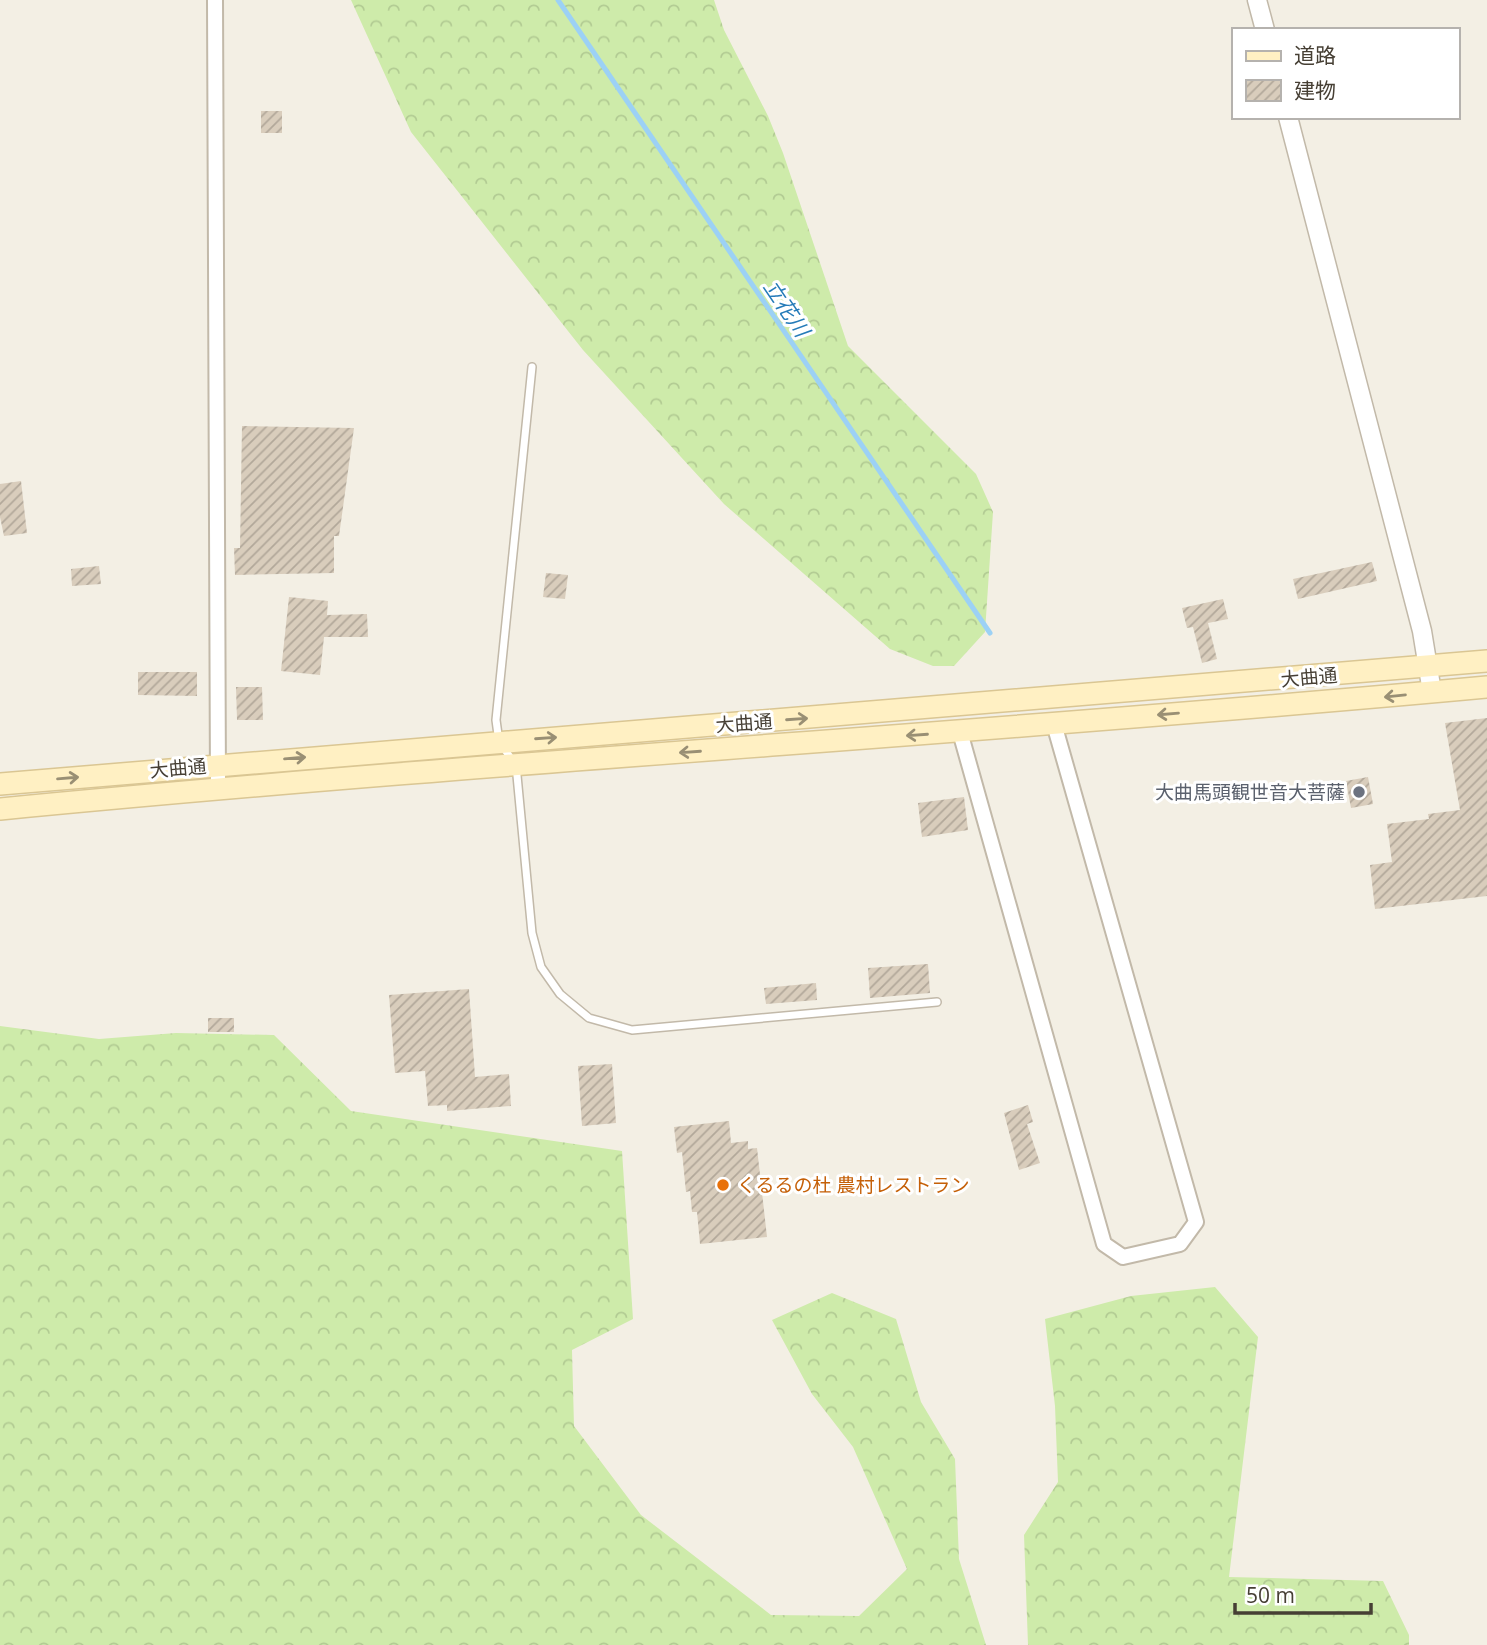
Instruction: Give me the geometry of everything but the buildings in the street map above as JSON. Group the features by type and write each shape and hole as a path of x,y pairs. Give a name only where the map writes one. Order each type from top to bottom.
{"main road":[{"name":"大曲通","path":"0,784 1487,662"},
{"name":"大曲通","path":"0,809 218,788 960,732 1487,687"}],"street":[{"path":"215,0 218,788"},
{"path":"1257,0 1264,28"},
{"path":"1289,119 1422,632 1432,692"},
{"path":"960,732 1104,1244 1123,1257 1180,1244 1196,1222 1054,724"}],"lane":[{"path":"532,366 496,720 499,742 516,765 531,933 541,967 560,994 589,1018 632,1030 937,1002"}],"green space":[{"path":"351,0 714,0 724,30 768,116 783,153 848,346 976,474 993,512 985,632 954,666 933,666 890,649 724,504 583,350 411,132"},
{"path":"0,1026 99,1039 176,1033 274,1035 351,1111 622,1151 633,1319 572,1350 574,1426 641,1515 771,1615 859,1616 907,1569 853,1447 812,1394 772,1320 832,1293 896,1319 921,1402 955,1459 959,1559 986,1645 0,1645"},
{"path":"1215,1287 1258,1337 1229,1577 1383,1581 1409,1635 1409,1645 1028,1645 1024,1535 1058,1482 1055,1406 1045,1319 1131,1296"}],"waterway":[{"name":"立花川","path":"558,0 990,633"}],"place":[{"name":"大曲馬頭観世音大菩薩","path":"1359,792"},
{"name":"くるるの杜 農村レストラン","path":"723,1185"}]}
